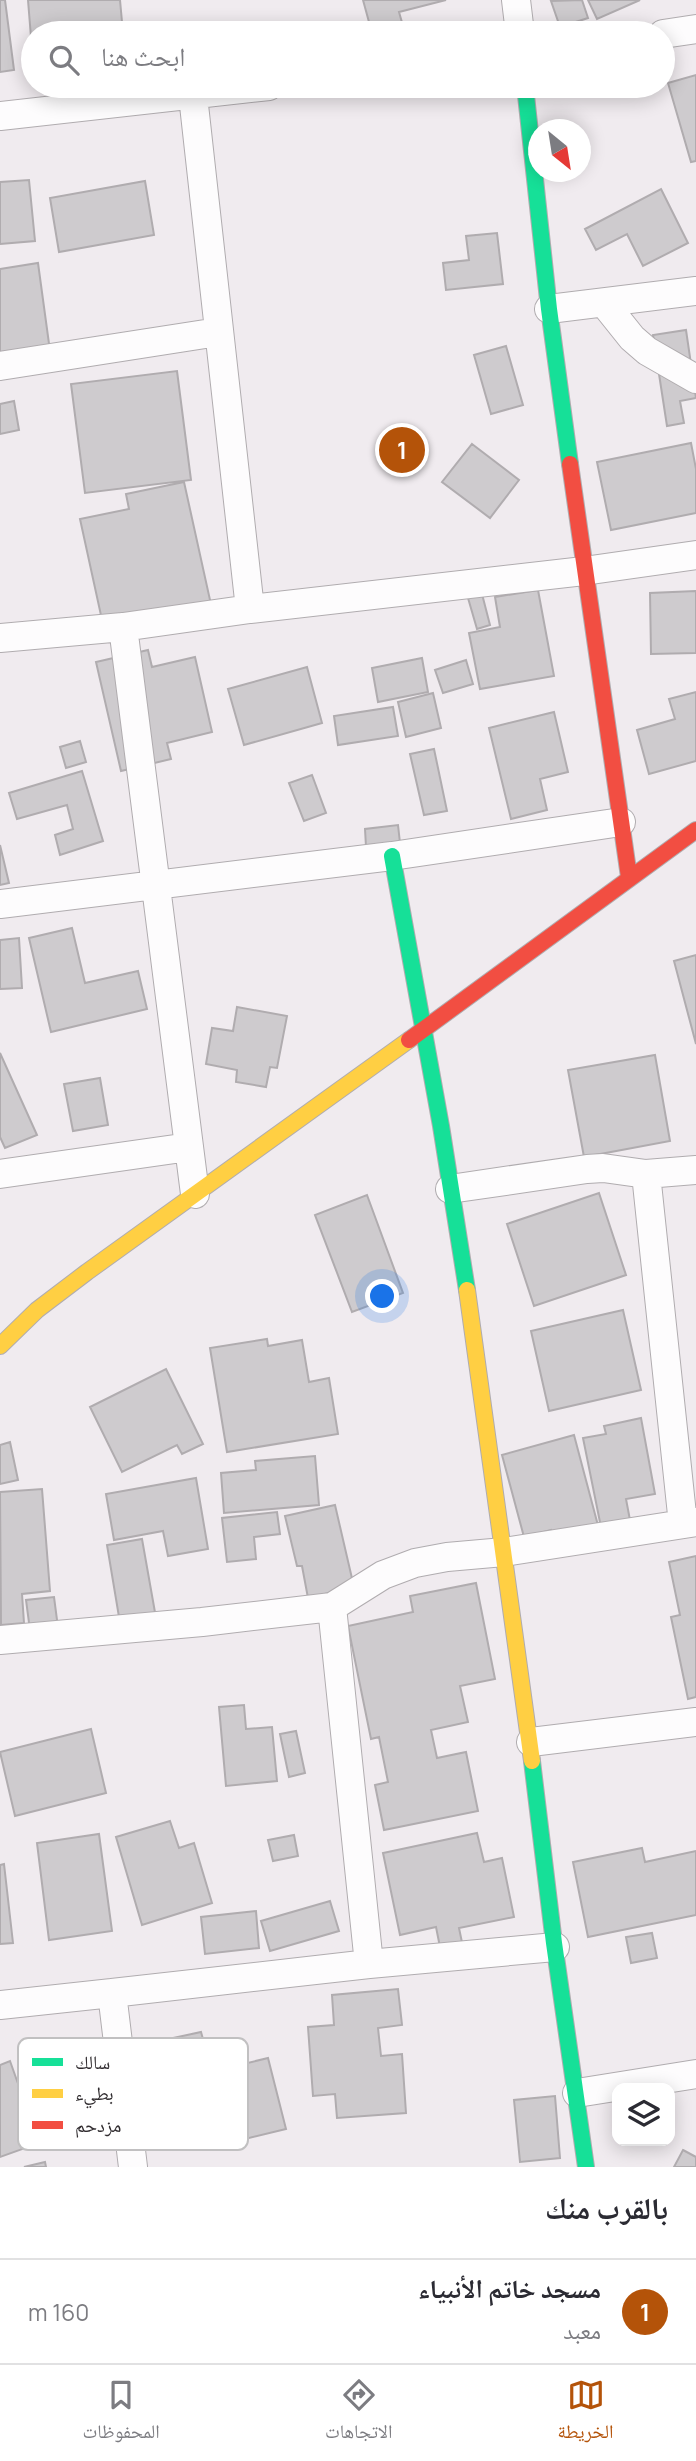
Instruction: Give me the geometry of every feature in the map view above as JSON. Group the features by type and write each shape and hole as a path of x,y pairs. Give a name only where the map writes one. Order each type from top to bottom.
{"street":[{"path":"516,0 519,21"},
{"path":"675,32 696,29"},
{"path":"0,116 174,98"},
{"path":"193,98 250,608"},
{"path":"527,98 549,309 629,877"},
{"path":"549,309 696,291"},
{"path":"604,303 632,338 647,351 696,379"},
{"path":"0,366 218,331"},
{"path":"0,638 123,627 250,608 584,571 696,555"},
{"path":"123,627 195,1194"},
{"path":"0,904 392,856 621,822"},
{"path":"0,1346 37,1310 86,1272 696,830"},
{"path":"392,856 426,1028 504,1552 586,2167"},
{"path":"0,1174 189,1147"},
{"path":"450,1189 587,1168 646,1174 696,1170"},
{"path":"0,1640 332,1607 383,1575 415,1563 690,1523 646,1174"},
{"path":"332,1607 369,1964"},
{"path":"531,1742 696,1722"},
{"path":"0,2005 369,1964 555,1947"},
{"path":"112,1993 118,2038"},
{"path":"577,2093 696,2074"}],"building":[{"path":"0,0 5,0 14,70 0,72"},
{"path":"28,0 120,0 122,21 30,21"},
{"path":"363,0 446,0 399,12 402,21 369,21"},
{"path":"582,0 588,18 558,21 551,1"},
{"path":"588,0 640,0 597,19"},
{"path":"696,75 696,161 691,162 672,98 675,98 675,81"},
{"path":"29,180 35,241 0,244 0,182"},
{"path":"145,181 154,235 59,252 50,198"},
{"path":"661,189 688,243 643,266 627,234 596,250 585,229"},
{"path":"497,233 503,284 446,290 443,263 469,260 466,236"},
{"path":"38,263 50,351 0,358 0,269"},
{"path":"686,330 696,398 680,401 684,423 667,426 653,335"},
{"path":"506,346 523,405 491,414 474,355"},
{"path":"177,371 191,480 85,493 71,384"},
{"path":"14,401 19,430 0,434 0,404"},
{"path":"691,443 696,469 696,513 611,530 597,462"},
{"path":"472,444 519,480 490,518 442,482"},
{"path":"184,482 212,609 102,620 80,519 129,509 126,494"},
{"path":"538,590 554,676 480,689 469,633 500,627 495,597"},
{"path":"696,591 696,653 651,654 650,593"},
{"path":"482,594 490,625 477,629 468,598"},
{"path":"148,650 152,667 195,657 212,732 167,743 171,759 121,771 96,662"},
{"path":"422,658 428,692 378,702 372,668"},
{"path":"466,660 473,684 443,693 435,670"},
{"path":"307,667 322,723 244,745 228,689"},
{"path":"696,692 696,761 649,774 637,730 675,719 669,699"},
{"path":"433,693 441,728 406,737 398,702"},
{"path":"393,707 398,736 338,745 334,716"},
{"path":"554,712 568,772 540,779 547,810 511,819 489,728"},
{"path":"80,741 86,762 66,768 60,747"},
{"path":"434,749 447,811 424,815 410,754"},
{"path":"82,771 103,841 60,855 55,835 73,829 67,805 17,819 9,793"},
{"path":"312,775 326,813 304,821 289,783"},
{"path":"398,825 400,843 366,847 365,829"},
{"path":"0,845 9,883 0,885"},
{"path":"72,928 85,983 138,971 147,1009 51,1032 29,938"},
{"path":"19,938 22,988 0,989 0,940"},
{"path":"696,955 696,1044 674,961"},
{"path":"237,1007 287,1016 277,1068 270,1067 266,1087 236,1082 237,1070 206,1064 212,1028 233,1031"},
{"path":"0,1053 37,1135 5,1148 0,1137"},
{"path":"655,1055 670,1141 584,1157 568,1070"},
{"path":"100,1078 108,1125 73,1131 64,1084"},
{"path":"599,1193 626,1275 534,1306 507,1224"},
{"path":"367,1195 403,1293 352,1312 315,1215"},
{"path":"623,1310 641,1390 549,1411 531,1331"},
{"path":"267,1339 268,1346 302,1340 309,1382 329,1378 338,1434 227,1452 210,1348"},
{"path":"166,1369 203,1444 182,1454 177,1445 122,1472 90,1407"},
{"path":"641,1418 655,1494 626,1499 633,1536 604,1542 583,1438 606,1434 604,1426"},
{"path":"574,1435 600,1533 555,1546 551,1530 524,1537 502,1455"},
{"path":"10,1442 18,1480 0,1484 0,1445"},
{"path":"315,1456 319,1505 224,1513 221,1473 256,1470 255,1461"},
{"path":"196,1478 208,1549 168,1556 163,1531 114,1540 106,1494"},
{"path":"42,1489 50,1591 22,1594 24,1623 1,1625 0,1492"},
{"path":"335,1505 354,1587 308,1598 302,1566 297,1566 285,1516"},
{"path":"277,1512 280,1534 254,1537 256,1559 227,1562 222,1518"},
{"path":"142,1539 156,1618 120,1623 107,1545"},
{"path":"696,1556 696,1697 688,1699 671,1617 680,1615 669,1562"},
{"path":"476,1583 495,1679 460,1686 468,1722 431,1730 437,1758 466,1752 478,1811 384,1830 375,1785 388,1782 379,1737 371,1739 348,1626 413,1612 410,1596"},
{"path":"54,1597 59,1635 31,1638 26,1600"},
{"path":"244,1705 246,1729 272,1727 277,1781 226,1786 219,1707"},
{"path":"91,1729 106,1793 15,1816 0,1752"},
{"path":"296,1731 305,1773 289,1777 280,1734"},
{"path":"170,1821 179,1848 194,1843 212,1903 142,1925 116,1837"},
{"path":"477,1833 484,1862 502,1858 514,1917 459,1928 464,1952 442,1957 436,1927 400,1935 383,1853"},
{"path":"99,1834 112,1931 49,1940 37,1843"},
{"path":"294,1835 298,1856 273,1861 268,1840"},
{"path":"642,1848 645,1862 696,1851 696,1915 588,1937 573,1862"},
{"path":"4,1864 13,1943 0,1944 0,1865"},
{"path":"330,1901 339,1931 270,1951 261,1921"},
{"path":"256,1911 259,1948 205,1954 201,1917"},
{"path":"652,1933 657,1958 631,1963 626,1937"},
{"path":"398,1989 402,2025 378,2028 381,2056 402,2054 406,2113 337,2118 335,2094 313,2096 308,2027 334,2025 332,1995"},
{"path":"201,2032 203,2038 173,2038"},
{"path":"268,2058 286,2129 248,2138 248,2063"},
{"path":"10,2061 18,2084 20,2150 0,2157 0,2065"},
{"path":"555,2096 560,2158 520,2162 514,2100"},
{"path":"683,2150 696,2157 696,2167 674,2167"},
{"path":"45,2162 46,2167 24,2167"}],"traffic: fast":[{"path":"526,98 549,309 570,464"},
{"path":"392,856 441,1126 467,1290"},
{"path":"532,1761 554,1943 586,2167"}],"traffic: slow":[{"path":"0,1346 37,1310 87,1272 409,1040"},
{"path":"467,1290 532,1761"}],"traffic: jam":[{"path":"570,464 629,877"},
{"path":"409,1040 696,830"}],"place":[{"name":"مسجد خاتم الأنبياء","path":"402,450"}]}
